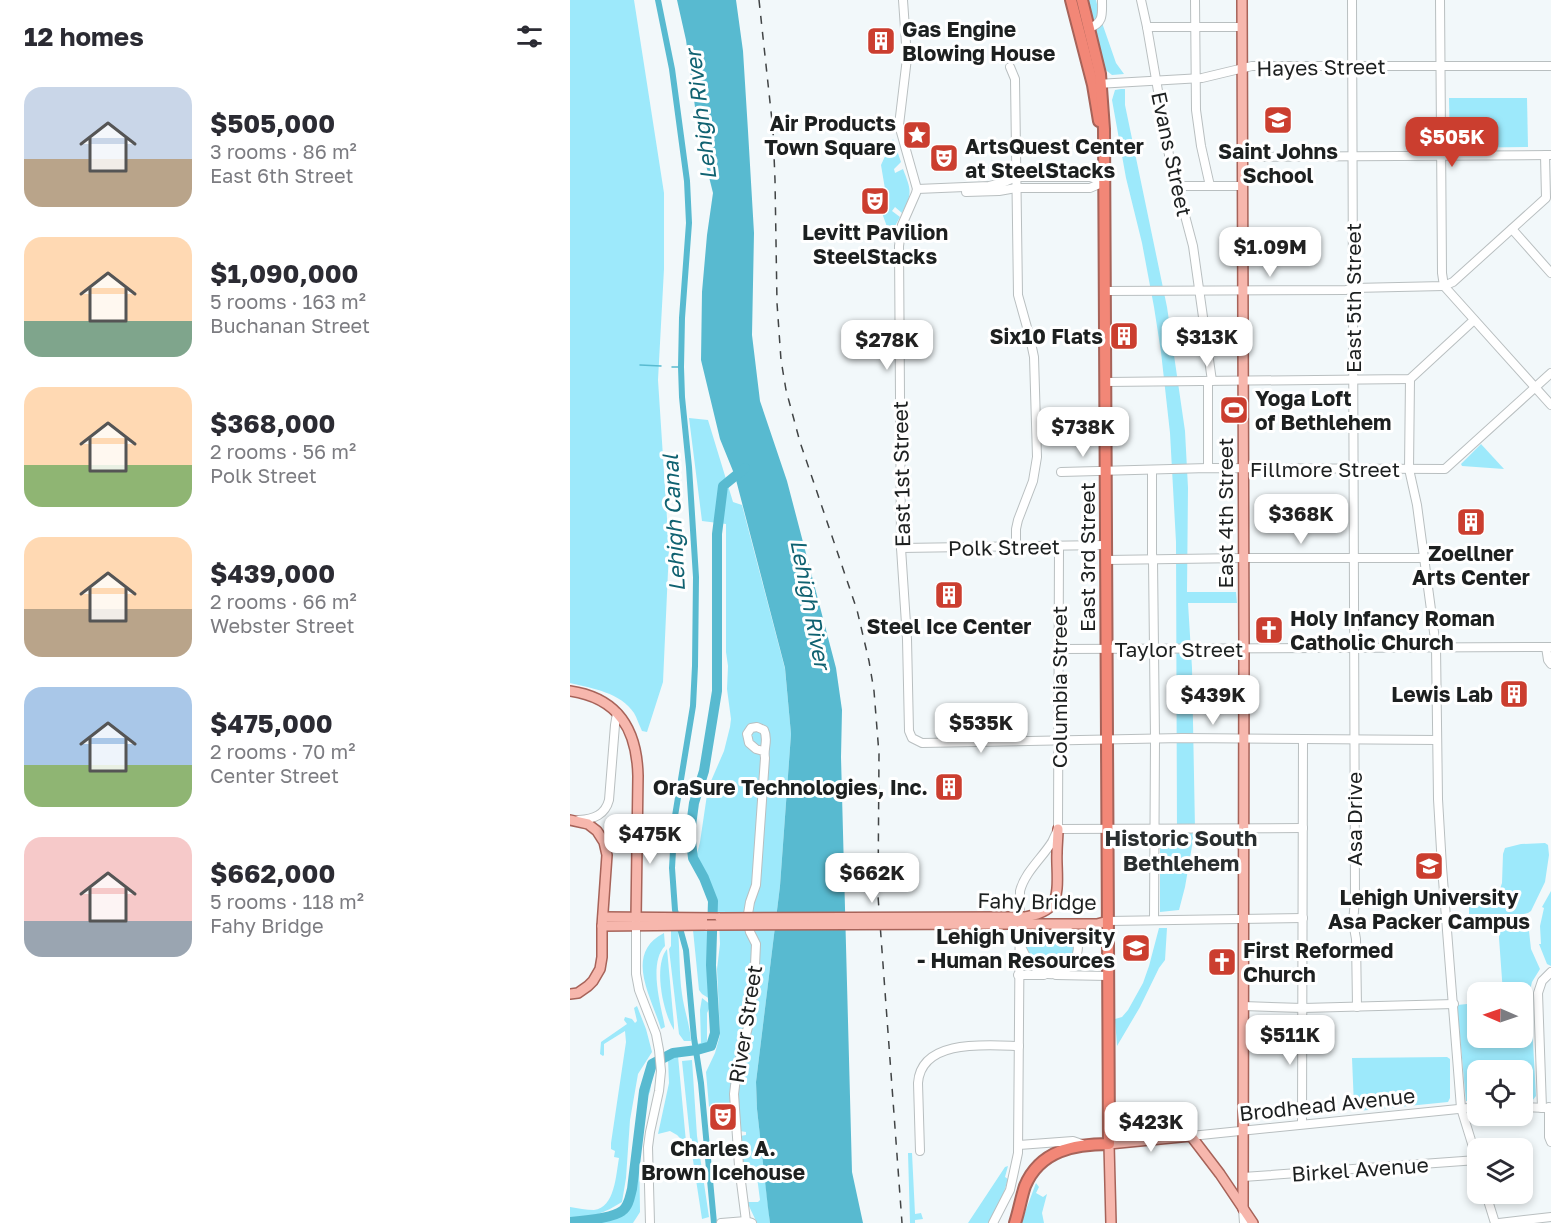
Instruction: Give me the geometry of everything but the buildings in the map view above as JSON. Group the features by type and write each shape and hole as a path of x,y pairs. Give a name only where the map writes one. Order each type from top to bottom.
{"highway":[{"path":"1071,0 1097,84"},
{"path":"1082,0 1089,28 1097,84"},
{"name":"East 3rd Street","path":"1097,84 1104,129 1109,1144"},
{"path":"1015,1223 1026,1186 1044,1161 1058,1152 1083,1144 1109,1144"}],"main road":[{"name":"East 4th Street","path":"1242,0 1243,1209"},
{"path":"570,691 598,699 617,713 632,735 637,762 639,921"},
{"path":"570,994 578,993 588,986 600,969 606,849 597,831 588,824 572,820"},
{"path":"1025,921 1042,913 1054,901 1057,888 1059,828"},
{"name":"Fahy Bridge","path":"602,921 1025,921 1096,918 1108,921"},
{"name":"Fahy Bridge","path":"1025,921 1049,924 1097,924 1108,921"},
{"path":"1191,1136 1253,1223"},
{"name":"Brodhead Avenue","path":"1109,1144 1191,1136"},
{"path":"1109,1144 1111,1223"}],"street":[{"path":"903,0 907,58 899,125 916,191"},
{"path":"1089,28 1100,23 1102,0"},
{"name":"Evans Street","path":"1140,0 1151,48 1169,155 1193,246 1210,381 1209,468"},
{"path":"1195,0 1196,110 1210,186"},
{"name":"East 5th Street","path":"1352,0 1354,740"},
{"path":"1440,0 1442,273 1444,286 1551,405"},
{"path":"1147,27 1242,27"},
{"name":"Hayes Street","path":"1097,84 1196,79 1252,66 1551,66"},
{"path":"1010,68 1015,79 1018,295 1034,357 1037,457 1033,481 1018,520 1016,546"},
{"path":"1105,291 1346,290 1444,286 1453,282 1546,198 1548,155 1243,157"},
{"path":"916,191 989,186 1016,177 1090,177 1104,182"},
{"path":"916,191 990,192 1016,188 1090,188 1104,182"},
{"path":"1177,186 1243,186"},
{"name":"East 1st Street","path":"916,191 902,225 899,246 901,548 907,639 909,731 912,738 922,743 1059,740"},
{"path":"1512,229 1551,273"},
{"path":"1106,382 1410,379 1474,320"},
{"path":"1535,387 1551,373"},
{"path":"1410,379 1409,469 1425,558 1436,647 1439,809 1445,917 1461,1108 1470,1138"},
{"name":"Fillmore Street","path":"1061,472 1209,468 1444,469 1535,387"},
{"path":"1152,470 1155,739 1154,920"},
{"name":"Polk Street","path":"901,548 1106,545"},
{"name":"Columbia Street","path":"1059,546 1059,828"},
{"path":"1106,560 1425,558"},
{"path":"1549,647 1548,660 1551,664"},
{"name":"Taylor Street","path":"1059,649 1549,647"},
{"path":"572,820 596,817 608,807 617,713"},
{"path":"1302,1124 1303,739"},
{"path":"1059,740 1437,740"},
{"name":"Asa Drive","path":"1354,740 1355,900 1353,922 1356,939 1357,1007"},
{"name":"River Street","path":"749,1222 739,1166 735,1083 748,1027 754,987 756,944 747,920 756,885 764,751"},
{"path":"993,1223 1010,1190 1019,1145 1018,939 1021,886 1059,828 1303,828"},
{"path":"1108,921 1303,918"},
{"path":"639,921 636,974 656,1034 661,1071 648,1147 650,1223"},
{"path":"1018,939 1032,964 1042,973 1051,975 1065,970 1077,956 1078,948 1075,937 1067,930 1049,924"},
{"path":"1550,972 1542,981 1538,993 1551,1142"},
{"path":"1018,975 1108,976"},
{"path":"1243,1006 1303,1008 1454,1004"},
{"path":"920,1151 918,1076 921,1068 940,1053 953,1048 973,1045 1019,1046"},
{"name":"Brodhead Avenue","path":"1191,1136 1467,1108"},
{"path":"1019,1145 1073,1141 1083,1144"},
{"name":"Birkel Avenue","path":"1243,1177 1467,1162"},
{"path":"1490,1204 1497,1223 1551,1217"},
{"path":"1243,1209 1244,1223"},
{"path":"721,1223 749,1222"}],"shaded area":[{"path":"570,0 634,0 664,193 664,269 658,380 669,549 663,682 647,732 642,731 634,713 622,701 605,692 570,683"},
{"path":"1085,0 1096,0 1116,63 1124,74 1112,75 1102,67"},
{"path":"1125,89 1125,105 1167,307 1185,431 1188,488 1187,592 1236,592 1237,603 1188,603 1192,668 1195,829 1179,910 1160,912 1160,834 1177,833 1176,542 1170,433 1161,352 1142,243 1126,178 1112,100 1115,90"},
{"path":"1449,98 1527,98 1528,147 1450,148"},
{"path":"893,139 901,162 894,169 895,173 903,169 910,191 902,213 895,207 892,211 900,217 890,235 882,213 885,189 881,165"},
{"path":"689,418 708,420 733,502 742,505 785,669 791,734 780,886 756,1082 770,1223 757,1223 747,1202 760,1200 756,1169 743,1169 740,1136 746,1135 746,1132 740,1131 738,1106 709,1107 706,1072 720,1035 717,969 720,944 719,921 713,898 696,858 708,788 724,751 731,719 726,652 726,524 702,521"},
{"path":"1481,444 1504,469 1462,466 1461,464"},
{"path":"1545,843 1548,845 1549,855 1545,882 1531,911 1524,914 1469,914 1469,898 1497,898 1502,883 1505,848 1521,844"},
{"path":"1551,891 1551,966 1547,964 1539,944 1541,944 1540,926 1544,908 1542,907"},
{"path":"1500,919 1525,919 1528,922 1531,949 1540,969 1532,982 1502,982"},
{"path":"1159,928 1167,928 1165,960 1117,1046 1115,1019 1122,1017 1128,1010 1143,983"},
{"path":"693,930 709,930 710,952 707,967 710,999 699,990"},
{"path":"1024,930 1066,934 1073,941 1074,950 1071,957 1064,964 1055,968 1045,968 1035,963 1026,951"},
{"path":"671,931 678,931 681,986 691,1041 684,1041 679,1034 669,949"},
{"path":"664,933 665,946 657,963 656,974 665,1027 661,1029 647,991 643,964 645,952 652,942"},
{"path":"667,949 674,1030 666,1013 661,990 661,966"},
{"path":"702,998 711,1005 707,1013 707,1043 702,1047 696,1047 696,1044 701,1043"},
{"path":"1467,1004 1467,1048 1533,1048 1533,1043 1536,1096 1533,1100 1533,1060 1467,1060 1466,1101 1457,1005"},
{"path":"637,1006 652,1052 638,1074 630,1120 622,1202 598,1214 570,1219 570,1207 594,1210 601,1208 613,1189 619,1158 614,1157 615,1151 611,1149 611,1143 626,1042 625,1031 604,1044 603,1056 600,1054 601,1042 627,1024 625,1017 632,1019 635,1023 637,1021 634,1008"},
{"path":"678,1056 686,1142 670,1131 658,1134 669,1083 668,1059"},
{"path":"1447,1057 1450,1059 1450,1098 1448,1102 1358,1111 1354,1106 1352,1058"},
{"path":"692,1060 697,1136 709,1217 702,1219 691,1147 682,1061"},
{"path":"652,1077 650,1092 646,1099 639,1149 640,1212 633,1223 600,1223 623,1214 632,1203 637,1183 638,1154 642,1115 646,1096"},
{"path":"908,1153 912,1153 915,1214 921,1213 923,1219 915,1220 915,1223 910,1223"},
{"path":"1008,1166 1005,1177 1008,1179 1006,1185 989,1223 968,1223 1005,1167"},
{"path":"1036,1183 1039,1187 1036,1193 1043,1197 1047,1194 1042,1213 1044,1223 1021,1223"}],"water":[{"name":"Lehigh River","path":"677,0 736,0 743,51 748,131 754,233 752,335 760,401 787,481 836,668 842,710 841,757 852,1172 863,1223 770,1223 756,1082 780,886 791,734 785,668 735,476 720,439 701,360 702,292 713,193 699,137 686,40"}],"waterway":[{"name":"Lehigh Canal","path":"658,0 672,69 687,181 689,223 681,367 696,577 693,706 675,816 672,868 675,910 686,950 714,1223"},
{"path":"640,365 661,366"},
{"path":"672,367 681,367"},
{"path":"570,1222 605,1217 624,1209 632,1189 644,1091 652,1064 673,1053 711,1046 715,1033 711,965 713,901 693,858 690,833 694,803 704,771 717,691 717,534 723,486 745,468"}],"railway":[{"path":"759,0 773,130 777,303 781,360 786,390 800,442 857,610 874,691 879,754 878,896 902,1223"}],"place":[{"name":"Gas Engine Blowing House","path":"881,41"},
{"name":"Saint Johns School","path":"1278,120"},
{"name":"Air Products Town Square","path":"917,135"},
{"name":"ArtsQuest Center at SteelStacks","path":"944,158"},
{"name":"Levitt Pavilion SteelStacks","path":"875,201"},
{"name":"Six10 Flats","path":"1124,336"},
{"name":"Yoga Loft of Bethlehem","path":"1234,410"},
{"name":"Zoellner Arts Center","path":"1471,522"},
{"name":"Steel Ice Center","path":"949,595"},
{"name":"Holy Infancy Roman Catholic Church","path":"1269,630"},
{"name":"Lewis Lab","path":"1514,694"},
{"name":"OraSure Technologies, Inc.","path":"949,787"},
{"name":"Lehigh University Asa Packer Campus","path":"1429,866"},
{"name":"Lehigh University - Human Resources","path":"1136,948"},
{"name":"First Reformed Church","path":"1222,962"},
{"name":"Charles A. Brown Icehouse","path":"723,1117"}],"district":[{"name":"Historic South Bethlehem","path":"1181,850"}]}
